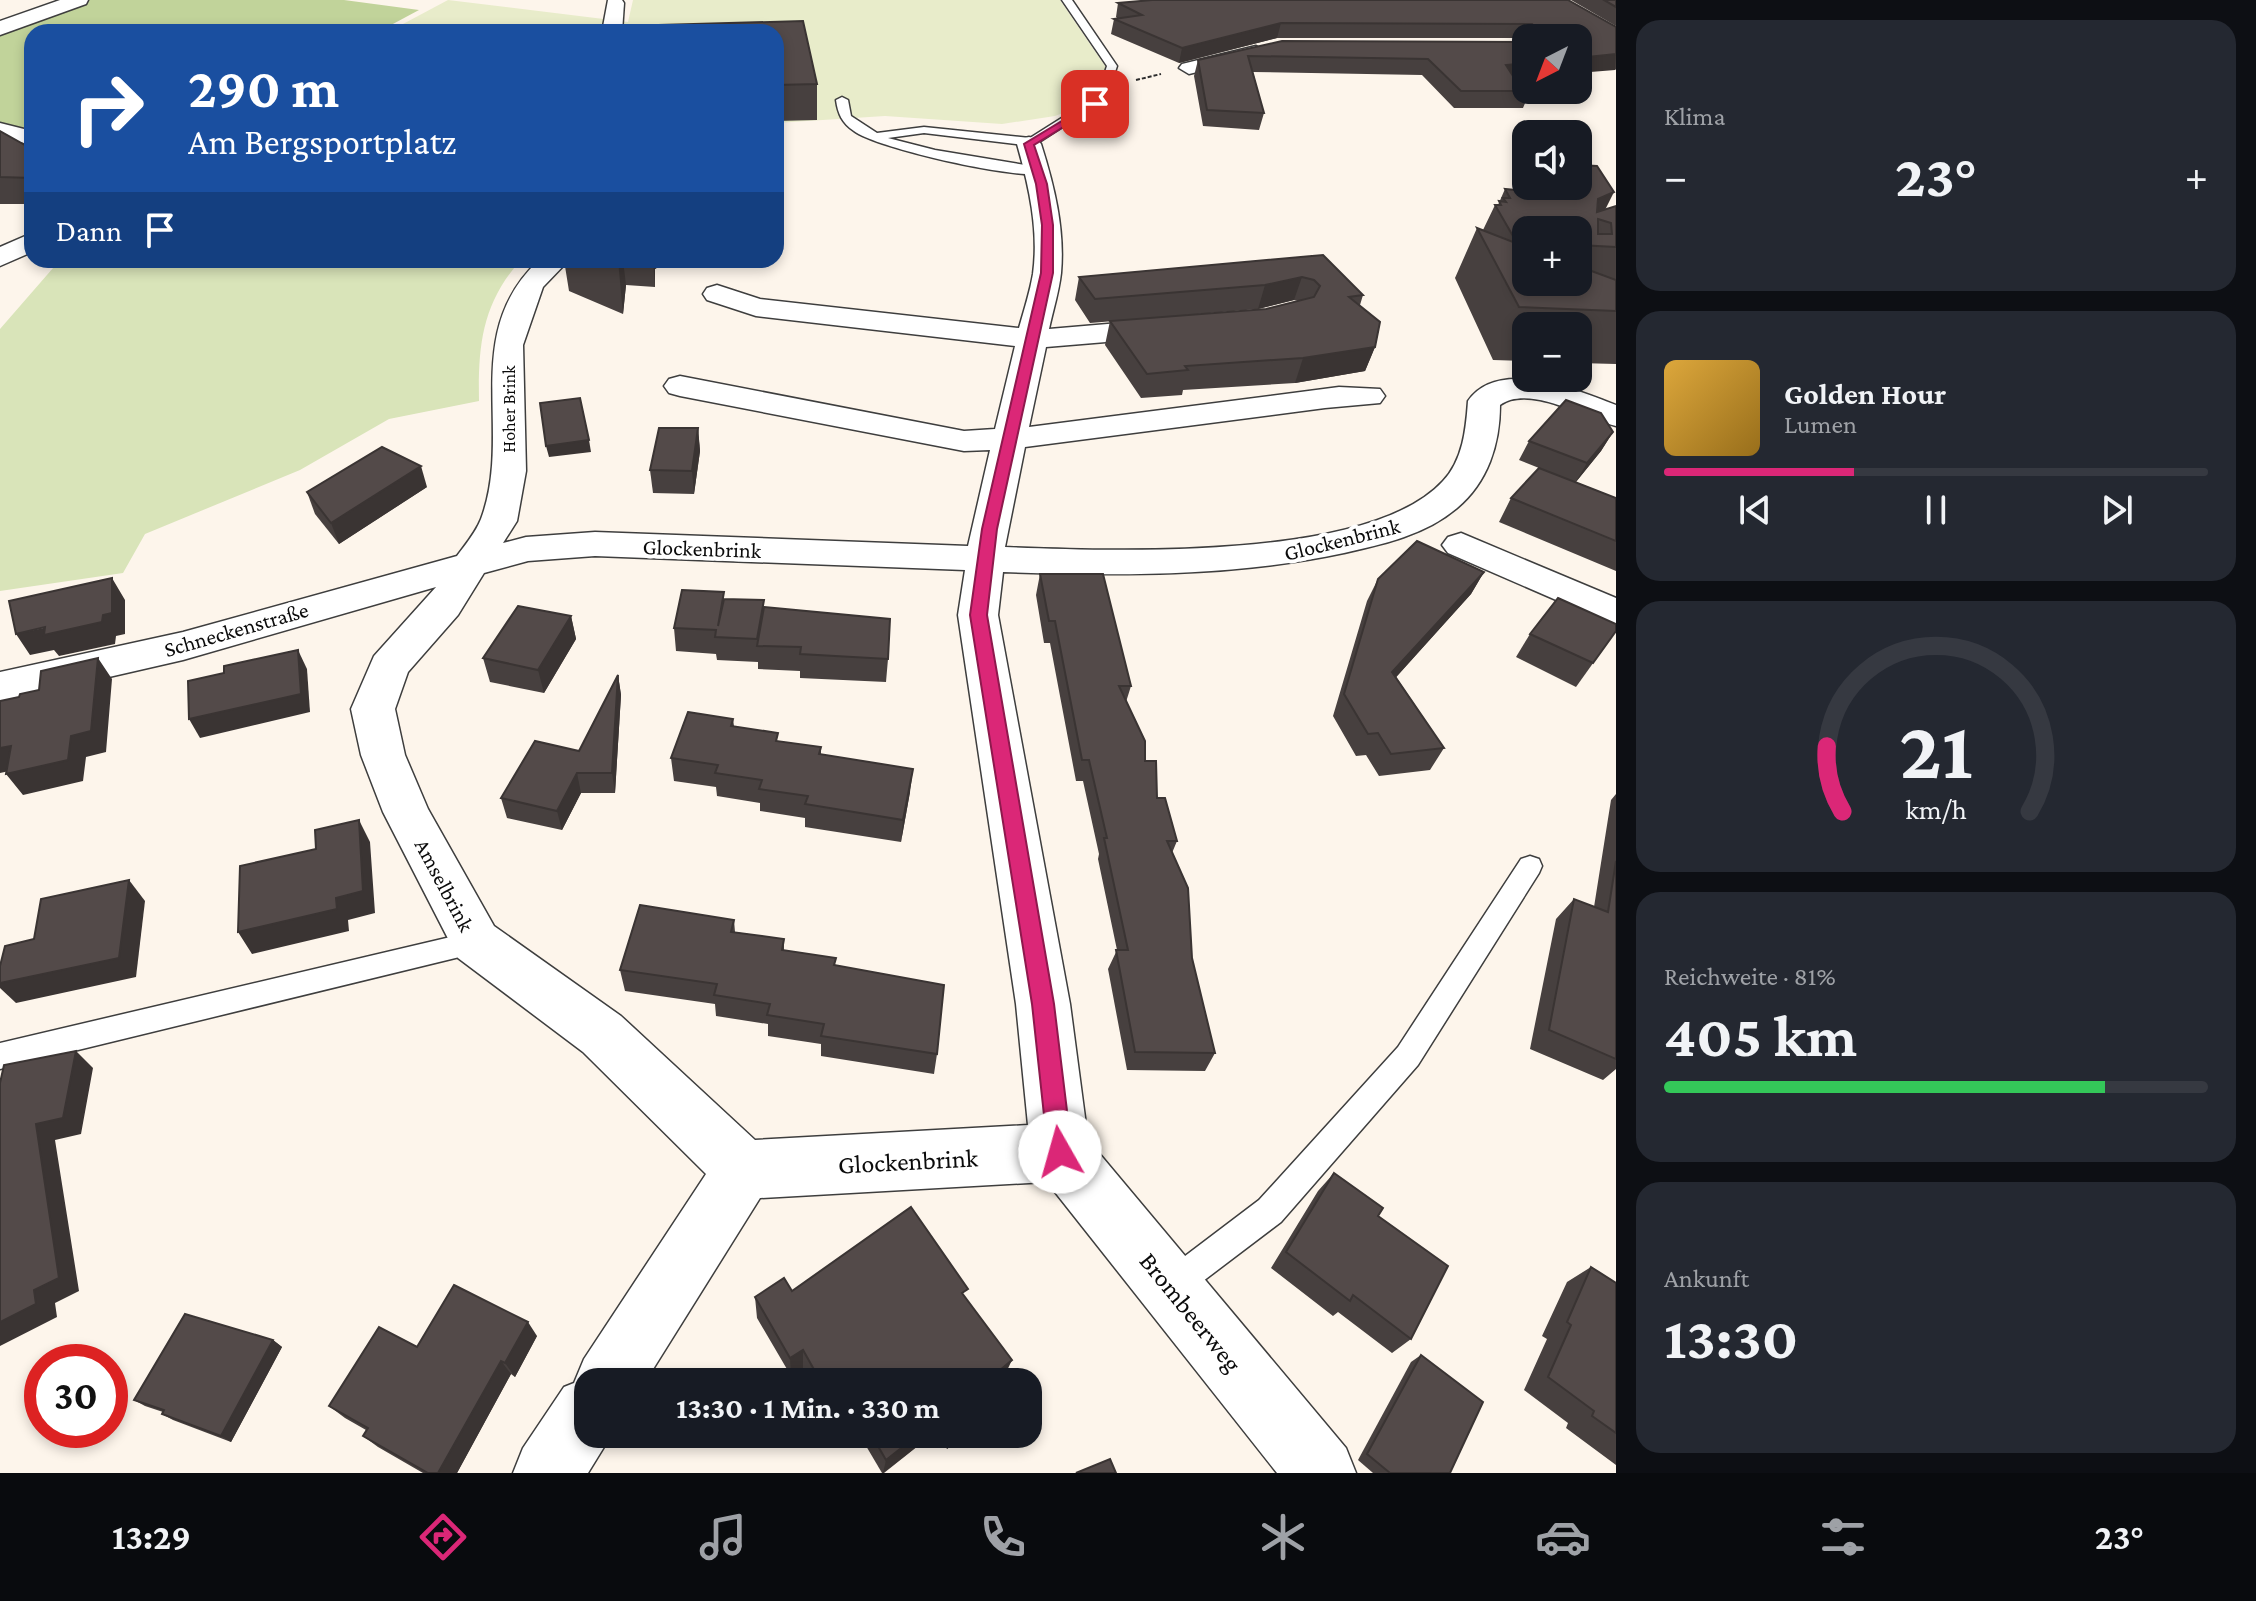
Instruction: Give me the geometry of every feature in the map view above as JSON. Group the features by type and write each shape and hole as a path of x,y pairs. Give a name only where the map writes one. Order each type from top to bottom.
{"street":[{"path":"0,29 20,19 79,0"},
{"path":"613,24 615,3"},
{"path":"1189,68 1277,47"},
{"path":"0,130 24,136"},
{"path":"1033,152 1047,225 1047,273 984,559 978,615 1043,1004 1060,1152"},
{"path":"0,258 24,245"},
{"name":"Hoher Brink","path":"471,563 499,521 509,471 508,345 530,284 547,268"},
{"path":"717,294 756,307 1033,339 1198,326"},
{"path":"680,386 964,441 1011,439 1261,409 1340,396 1369,396"},
{"name":"Glockenbrink","path":"471,563 526,549 595,544 1118,562 1272,556 1365,537 1412,521 1449,498 1476,460 1484,427 1484,401 1492,392 1512,387 1558,395 1616,416"},
{"path":"1461,545 1616,613"},
{"name":"Schneckenstraße","path":"0,687 183,646 471,563"},
{"name":"Amselbrink","path":"471,563 444,606 389,666 373,709 383,755 406,812 476,942 602,1034 744,1170"},
{"name":"Glockenbrink","path":"744,1170 1060,1152"},
{"name":"Brombeerweg","path":"1060,1152 1321,1473"},
{"path":"616,1368 744,1170"},
{"path":"548,1473 574,1433"}],"lane":[{"path":"842,100 845,118 860,130 921,152 1033,152 1095,104 1108,86 1112,66 1067,0"},
{"path":"878,137 924,130 1033,152"},
{"path":"1170,1286 1270,1211 1408,1056 1530,866"},
{"path":"0,1056 476,942"}],"path":[{"path":"1108,86 1189,68"}],"green space":[{"path":"87,0 344,0 419,10 393,24 24,24 24,132 0,125 0,32"},
{"path":"448,0 628,22 633,0 1060,0 1105,66 1107,74 1090,103 1055,116 1002,124 885,116 784,122 784,24 403,24"},
{"path":"53,268 514,268 498,292 485,326 479,401 389,419 300,470 145,534 123,573 0,591 0,329"}],"building":[{"path":"1152,0 1568,0 1616,27 1616,54 1592,57 1592,24 1281,23 1182,48 1114,19 1142,15 1118,3"},
{"path":"1604,0 1616,0 1616,7"},
{"path":"803,21 817,84 784,85 784,24 696,24"},
{"path":"1282,41 1512,42 1512,64 1506,65 1512,74 1512,91 1461,91 1428,59 1248,56 1264,113 1207,110 1198,60"},
{"path":"0,131 24,144 24,178 0,177"},
{"path":"1592,166 1597,166 1614,192 1598,199 1597,212 1616,206 1616,247 1592,246 1592,216 1512,216 1512,234 1495,205 1501,205 1499,201 1506,202 1503,198 1510,198 1505,189 1512,190 1512,200 1592,200","holes":["1598,219 1611,223 1612,234 1598,234"]},
{"path":"1477,228 1512,242 1512,294"},
{"path":"1323,255 1363,295 1349,297 1380,322 1375,347 1303,358 1185,366 1188,370 1147,374 1110,321 1266,309 1314,297 1320,286 1314,280 1302,277 1265,285 1095,299 1079,277"},
{"path":"1592,271 1616,280 1616,311 1519,307 1513,296 1592,296"},
{"path":"580,398 589,440 546,446 540,403"},
{"path":"1566,400 1601,413 1613,432 1587,463 1529,441"},
{"path":"659,428 698,428 692,471 650,470"},
{"path":"382,447 421,466 331,523 307,492"},
{"path":"1539,468 1616,498 1616,541 1511,498"},
{"path":"1417,541 1484,572 1392,672 1444,748 1391,754 1378,733 1368,734 1344,694 1378,579"},
{"path":"1040,574 1103,574 1131,686 1119,686 1145,741 1145,761 1156,761 1157,798 1165,798 1177,841 1167,841 1188,888 1192,958 1215,1053 1135,1052 1116,950 1128,950 1104,838 1107,838 1089,760 1082,760 1055,621 1049,621"},
{"path":"112,578 112,613 103,615 102,622 44,635 45,627 16,634 9,601"},
{"path":"682,590 724,592 718,626 724,599 764,600 757,639 715,637 716,630 674,628"},
{"path":"1558,598 1616,624 1616,631 1593,663 1530,634"},
{"path":"518,606 571,616 538,670 483,658"},
{"path":"764,607 890,619 888,659 800,654 801,647 757,646"},
{"path":"298,650 301,694 189,719 188,681 224,673 224,666"},
{"path":"98,658 91,731 71,736 68,760 6,774 11,746 0,748 0,701 39,690 41,671"},
{"path":"618,675 612,773 577,773 557,811 501,798 535,741 579,751"},
{"path":"688,712 733,719 731,726 778,733 776,741 821,747 819,754 913,769 903,820 805,804 808,796 759,789 762,780 715,773 718,765 671,758"},
{"path":"359,820 363,891 336,898 337,909 238,932 240,866 316,849 315,830"},
{"path":"1616,861 1616,1059 1549,1030 1574,899 1608,912"},
{"path":"129,880 119,958 0,983 5,946 34,939 41,899"},
{"path":"640,905 734,920 731,932 784,939 782,950 836,958 834,965 944,985 937,1054 821,1036 824,1024 767,1015 770,1004 714,995 717,984 620,970"},
{"path":"76,1051 63,1118 36,1124 59,1278 34,1290 36,1304 0,1322 0,1083 4,1065"},
{"path":"1334,1173 1383,1208 1378,1216 1448,1266 1411,1339 1353,1295 1350,1301 1286,1252"},
{"path":"911,1207 968,1289 962,1293 1012,1360 1002,1368 813,1368 803,1350 790,1358 755,1297 784,1278 792,1291"},
{"path":"1591,1267 1616,1283 1616,1433 1592,1416 1594,1411 1548,1377 1571,1325 1567,1322"},
{"path":"454,1285 528,1322 505,1363 501,1361 438,1473 428,1473 363,1436 368,1428 329,1406 379,1327 417,1347"},
{"path":"185,1314 273,1340 221,1436 134,1400"},
{"path":"1421,1355 1483,1402 1450,1473 1390,1473 1367,1454"},
{"path":"879,1448 901,1448 886,1460"},
{"path":"1110,1459 1116,1473 1076,1473"}],"route":[{"path":"1060,1152 1043,1004 978,615 989,529 1047,273 1047,225 1041,184 1029,144 1095,104"}]}
